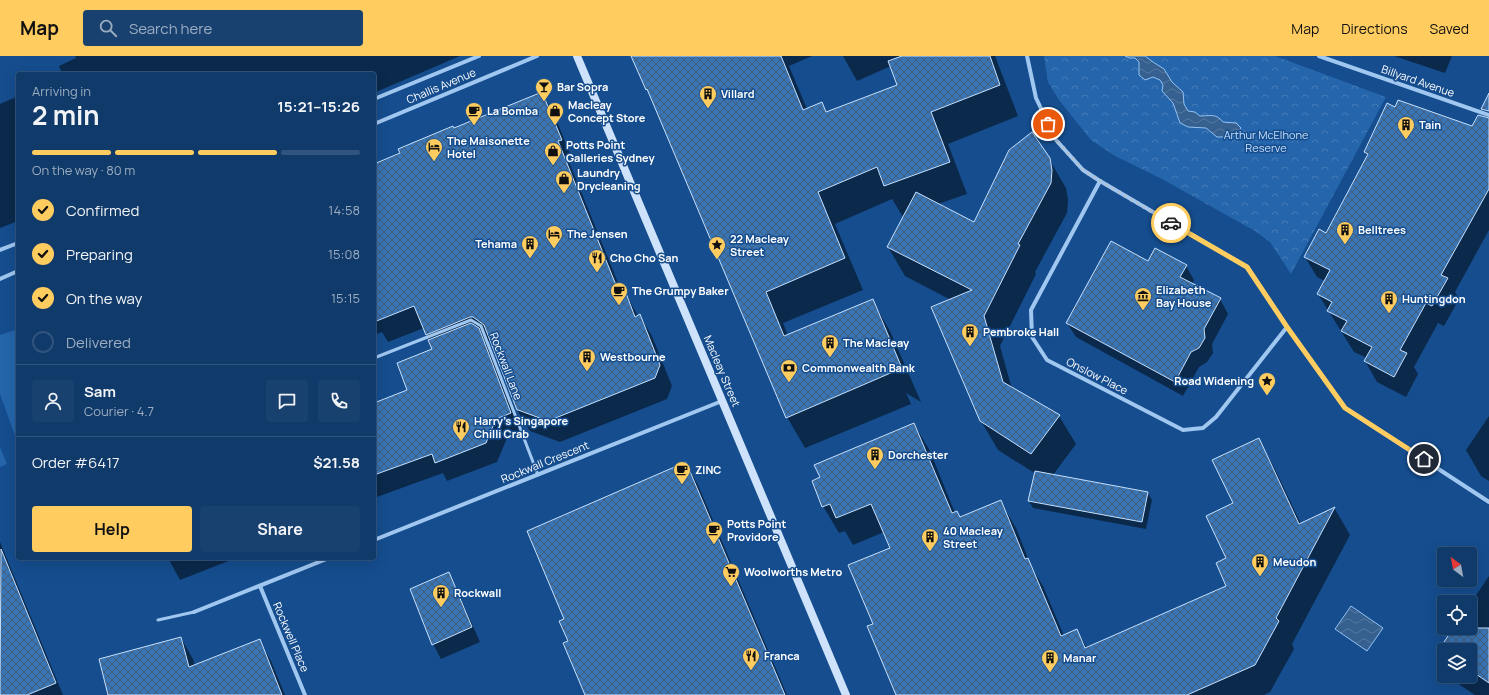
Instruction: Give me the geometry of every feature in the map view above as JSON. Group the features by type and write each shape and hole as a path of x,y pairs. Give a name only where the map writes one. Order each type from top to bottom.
{"street":[{"name":"Challis Avenue","path":"376,98 479,56"},
{"name":"Challis Avenue","path":"376,123 537,56"},
{"name":"Macleay Street","path":"576,56 846,695"},
{"path":"1027,56 1036,98 1056,140 1083,170 1247,267 1287,327 1345,408 1489,502"},
{"name":"Billyard Avenue","path":"1319,56 1489,115"},
{"name":"Onslow Place","path":"1100,181 1031,310 1032,337 1047,360 1183,430 1203,428 1216,417 1287,327"},
{"path":"0,250 16,244"},
{"path":"0,279 16,272"},
{"name":"Rockwall Crescent","path":"376,539 722,401"},
{"path":"194,612 325,560"},
{"name":"Rockwell Place","path":"260,586 305,695"}],"lane":[{"name":"Rockwall Lane","path":"376,357 471,320 480,326 538,475"},
{"path":"158,620 194,612"}],"green space":[{"name":"Arthur McElhone Reserve","path":"1044,56 1275,56 1386,97 1291,274 1270,242 1255,231 1160,178 1115,156 1091,140 1059,100 1048,82"},
{"path":"16,330 16,438 0,394 0,335"},
{"path":"0,447 7,464 0,467"}],"water":[{"path":"1125,56 1145,56 1164,69 1172,82 1183,92 1184,104 1188,111 1195,112 1200,116 1215,116 1223,122 1236,123 1241,128 1238,134 1232,137 1217,137 1206,128 1188,127 1180,123 1173,103 1162,91 1163,85 1160,80 1153,77 1145,80 1139,75 1139,62 1135,58"},
{"path":"1351,606 1383,628 1367,651 1335,629"}],"building":[{"path":"631,56 781,56 803,110 822,102 826,112 897,85 888,61 902,56 990,56 1000,85 931,112 950,162 884,186 877,167 818,192 845,258 766,292 784,336 873,299 904,373 890,364 893,372 786,418 647,89 646,90"},
{"path":"542,92 562,140 558,141 618,290 624,288 635,317 640,314 660,365 655,378 548,421 517,410 484,325 473,317 426,335 414,306 376,321 376,163 400,153 398,149 453,126 454,128"},
{"path":"1489,93 1489,111 1481,109"},
{"path":"1398,100 1472,126 1478,115 1489,118 1489,189 1441,275 1448,278 1432,306 1426,303 1400,350 1407,353 1394,377 1364,361 1372,347 1341,331 1347,321 1327,311 1332,302 1317,294 1330,270 1304,257 1319,229 1326,233 1368,154 1364,152 1387,103 1395,107"},
{"path":"1032,132 1050,158 1052,170 1051,183 1018,244 1020,245 984,316 1003,382 1060,415 1031,454 980,421 931,307 972,290 887,247 916,192 974,222 1009,150"},
{"name":"Elizabeth Bay House","path":"1111,241 1148,261 1155,248 1187,265 1180,277 1221,298 1204,329 1205,338 1199,348 1191,352 1175,382 1066,323"},
{"path":"471,323 479,328 511,413 496,419 486,443 435,463 432,454 376,474 376,402 407,390 397,363 432,349 428,340"},
{"path":"914,423 952,513 957,511 960,517 1001,500 1025,559 1028,558 1061,636 1077,629 1085,648 1226,586 1216,563 1226,558 1206,516 1233,503 1212,460 1259,438 1299,524 1335,507 1276,618 1279,621 1255,665 1187,695 896,695 867,626 873,624 848,565 890,548 871,504 836,518 830,504 822,507 812,481 820,477 814,465"},
{"path":"686,462 785,695 585,695 563,643 568,641 559,621 564,619 527,531"},
{"path":"1035,471 1148,492 1142,522 1028,501"},
{"path":"1,549 56,683 27,695 0,695"},
{"name":"Rockwall","path":"449,572 472,627 432,645 410,589"},
{"path":"1477,628 1489,628 1489,683 1477,675 1477,643 1443,643 1449,635 1477,635"},
{"path":"181,637 189,667 260,639 282,695 108,695 99,659"}],"way so far":[{"path":"1048,124 1056,140 1083,170 1171,223"}],"place":[{"name":"Bar Sopra","path":"544,102"},
{"name":"Villard","path":"708,109"},
{"name":"La Bomba","path":"474,126"},
{"name":"Macleay Concept Store","path":"555,126"},
{"name":"Tain","path":"1406,140"},
{"name":"The Maisonette Hotel","path":"434,162"},
{"name":"Potts Point Galleries Sydney","path":"553,166"},
{"name":"Laundry Drycleaning","path":"564,194"},
{"name":"Belltrees","path":"1345,245"},
{"name":"The Jensen","path":"554,249"},
{"name":"Tehama","path":"530,259"},
{"name":"22 Macleay Street","path":"717,260"},
{"name":"Cho Cho San","path":"597,273"},
{"name":"The Grumpy Baker","path":"619,306"},
{"name":"Elizabeth Bay House","path":"1143,311"},
{"name":"Huntingdon","path":"1389,314"},
{"name":"Pembroke Hall","path":"970,347"},
{"name":"The Macleay","path":"830,358"},
{"name":"Westbourne","path":"587,372"},
{"name":"Commonwealth Bank","path":"789,383"},
{"name":"Road Widening","path":"1267,396"},
{"name":"Harry’s Singapore Chilli Crab","path":"461,442"},
{"name":"Dorchester","path":"875,470"},
{"name":"ZINC","path":"682,485"},
{"name":"Potts Point Providore","path":"714,545"},
{"name":"40 Macleay Street","path":"930,552"},
{"name":"Meudon","path":"1260,577"},
{"name":"Woolworths Metro","path":"731,587"},
{"name":"Rockwall","path":"441,608"},
{"name":"Franca","path":"751,671"},
{"name":"Manar","path":"1050,673"}],"route":[{"path":"1171,223 1247,267 1287,327 1345,408 1424,459"}]}
